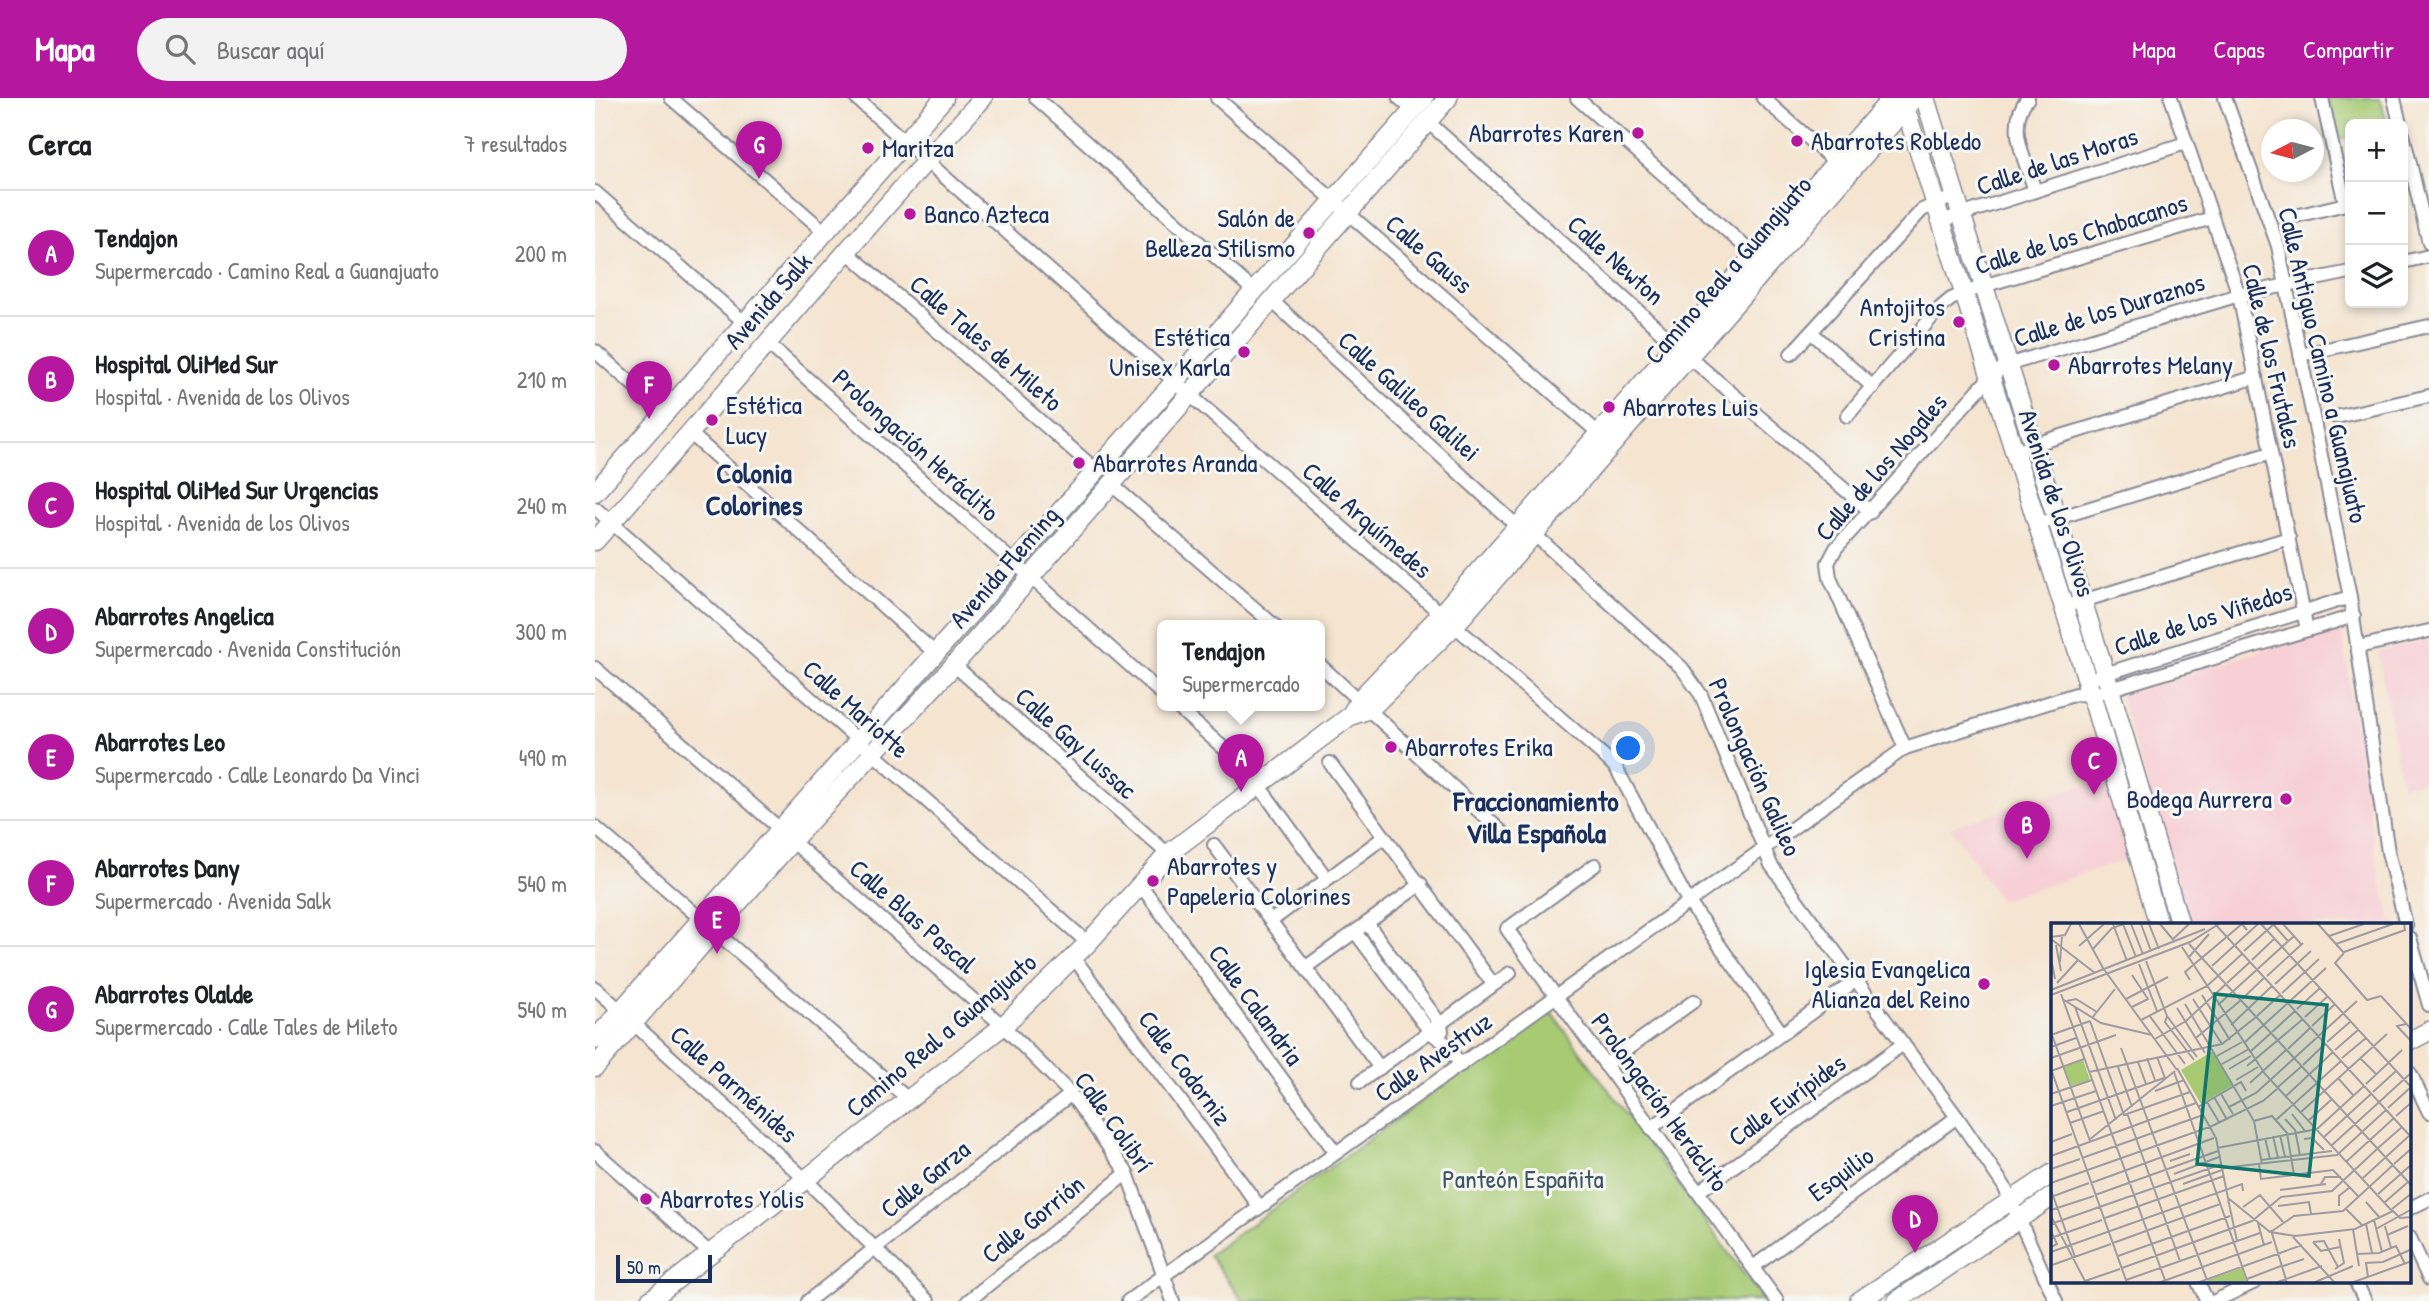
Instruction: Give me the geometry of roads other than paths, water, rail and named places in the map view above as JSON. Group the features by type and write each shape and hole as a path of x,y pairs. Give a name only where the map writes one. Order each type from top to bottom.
{"street":[{"path":"671,98 825,232"},
{"name":"Calle Arquímedes","path":"856,98 1616,768 1688,901 1781,1032"},
{"name":"Avenida Salk","path":"595,492 944,98"},
{"name":"Avenida Salk","path":"595,541 691,434 766,342 983,98"},
{"path":"1036,98 1254,290"},
{"name":"Calle Gauss","path":"1217,98 1605,439"},
{"name":"Calle Newton","path":"1399,98 1422,110 1682,350 1871,512"},
{"name":"Avenida Fleming","path":"786,835 873,755 954,665 1271,300 1340,207 1422,110 1448,98"},
{"path":"1577,98 1761,260"},
{"path":"1763,98 1841,167"},
{"name":"Avenida de los Olivos","path":"1925,98 2108,682 2179,923"},
{"path":"2035,191 2015,126 2017,112 2026,100 2039,98"},
{"name":"Calle de los Frutales","path":"2171,98 2239,295 2307,630"},
{"name":"Calle Antiguo Camino a Guanajuato","path":"2225,98 2278,246 2354,616 2388,852 2406,923"},
{"path":"2322,98 2345,192"},
{"path":"2394,98 2399,119"},
{"name":"Camino Real a Guanajuato","path":"1365,704 1517,526 1605,439 1841,167 1904,101"},
{"name":"Avenida de los Olivos","path":"1904,101 2038,524 2085,690 2124,806 2158,923"},
{"name":"Calle de las Moras","path":"1941,221 2186,143"},
{"path":"2409,190 2429,243"},
{"path":"595,192 745,323"},
{"path":"1791,354 1922,210 1955,196"},
{"path":"2287,218 2345,205"},
{"name":"Avenida Fleming","path":"595,1067 627,1017 786,835 857,741 1254,290 1340,207"},
{"name":"Calle de los Chabacanos","path":"1847,416 1939,309 1963,293 2212,218"},
{"name":"Calle Tales de Mileto","path":"846,251 1096,470"},
{"path":"2408,261 2429,257"},
{"name":"Calle de los Duraznos","path":"1990,377 2007,365 2239,295 2345,273"},
{"name":"Calle Galileo Galilei","path":"1271,300 1517,526"},
{"path":"2300,355 2429,326"},
{"path":"1811,332 1873,387"},
{"name":"Prolongación Heráclito","path":"766,342 1157,690"},
{"path":"595,351 665,413"},
{"name":"Calle de los Nogales","path":"1905,748 1830,578 1828,563 1836,548 1990,377"},
{"path":"2014,454 2032,445 2256,377"},
{"path":"2336,417 2429,396"},
{"path":"691,434 935,653"},
{"name":"Camino Real a Guanajuato","path":"649,1301 1003,1026 1074,958 1168,855 1365,704 1455,625 1535,535 1605,439"},
{"path":"2038,524 2271,453"},
{"path":"1111,484 1268,620"},
{"name":"Calle Mariotte","path":"595,508 1088,943"},
{"name":"Prolongación Galileo","path":"1535,535 1682,668 1701,695 1771,865 1957,1117 2004,1186 2056,1301"},
{"path":"2063,607 2289,538"},
{"name":"Calle de los Viñedos","path":"1762,847 1905,748 2085,690 2302,610 2350,597"},
{"name":"Calle de los Viñedos","path":"2108,682 2354,616"},
{"path":"2358,647 2429,631"},
{"name":"Calle Gay Lussac","path":"954,665 1168,855"},
{"name":"Calle Blas Pascal","path":"595,668 1003,1026"},
{"path":"1325,669 1505,835"},
{"path":"1183,711 1261,785 1327,879"},
{"path":"1331,763 1493,984"},
{"path":"2124,806 2143,800"},
{"path":"595,827 908,1100"},
{"path":"1271,920 1384,837"},
{"path":"1214,845 1380,1068"},
{"name":"Calle Avestruz","path":"1128,1301 1557,998 1762,847"},
{"name":"Prolongación Heráclito","path":"1595,865 1507,929 1777,1301"},
{"name":"Calle Calandria","path":"1140,884 1336,1153"},
{"path":"1306,967 1421,884"},
{"path":"1367,923 1461,1065"},
{"path":"1355,932 1436,1029"},
{"path":"2411,942 2429,1005"},
{"name":"Calle Codorniz","path":"1074,958 1259,1206"},
{"path":"1360,1082 1510,973"},
{"path":"1651,1128 1855,981"},
{"name":"Calle Parménides","path":"595,988 805,1179 928,1301"},
{"path":"1605,1065 1694,1001"},
{"name":"Avenida Fleming","path":"595,1040 627,1017"},
{"name":"Calle Colibrí","path":"1003,1026 1071,1094 1127,1173 1173,1301"},
{"name":"Calle Eurípides","path":"1698,1192 1903,1044"},
{"path":"2411,1075 2429,1112"},
{"name":"Calle Garza","path":"809,1301 1071,1094"},
{"name":"Esquilio","path":"1753,1268 1957,1117"},
{"path":"595,1151 711,1254"},
{"name":"Calle Gorrión","path":"968,1301 1127,1173"},
{"path":"1859,1301 2051,1174"},
{"path":"1899,1300 2051,1197"},
{"path":"2411,1208 2429,1199"},
{"path":"2411,1240 2429,1279"},
{"path":"2199,1284 2207,1301"},
{"path":"2215,1301 2251,1284"},
{"path":"2357,1284 2365,1301"}],"place":[{"name":"Abarrotes Karen","path":"1638,133"},
{"name":"Abarrotes Robledo","path":"1797,141"},
{"name":"Maritza","path":"868,148"},
{"name":"Abarrotes Olalde","path":"759,179"},
{"name":"Banco Azteca","path":"910,214"},
{"name":"Salón de Belleza Stilismo","path":"1309,233"},
{"name":"Antojitos Cristina","path":"1959,322"},
{"name":"Estética Unisex Karla","path":"1244,352"},
{"name":"Abarrotes Melany","path":"2054,365"},
{"name":"Abarrotes Luis","path":"1609,407"},
{"name":"Abarrotes Dany","path":"649,419"},
{"name":"Estética Lucy","path":"712,420"},
{"name":"Abarrotes Aranda","path":"1079,463"},
{"name":"Abarrotes Erika","path":"1391,747"},
{"name":"Tendajon","path":"1241,792"},
{"name":"Hospital OliMed Sur Urgencias","path":"2094,795"},
{"name":"Bodega Aurrera","path":"2286,799"},
{"name":"Hospital OliMed Sur","path":"2027,859"},
{"name":"Abarrotes y Papeleria Colorines","path":"1153,881"},
{"name":"Abarrotes Leo","path":"717,954"},
{"name":"Iglesia Evangelica Alianza del Reino","path":"1984,984"},
{"name":"Abarrotes Yolis","path":"646,1199"},
{"name":"Abarrotes Angelica","path":"1915,1253"}],"district":[{"name":"Colonia Colorines","path":"754,489"},
{"name":"Fraccionamiento Villa Española","path":"1536,817"}],"park label":[{"name":"Panteón Españita","path":"1523,1179"}]}
